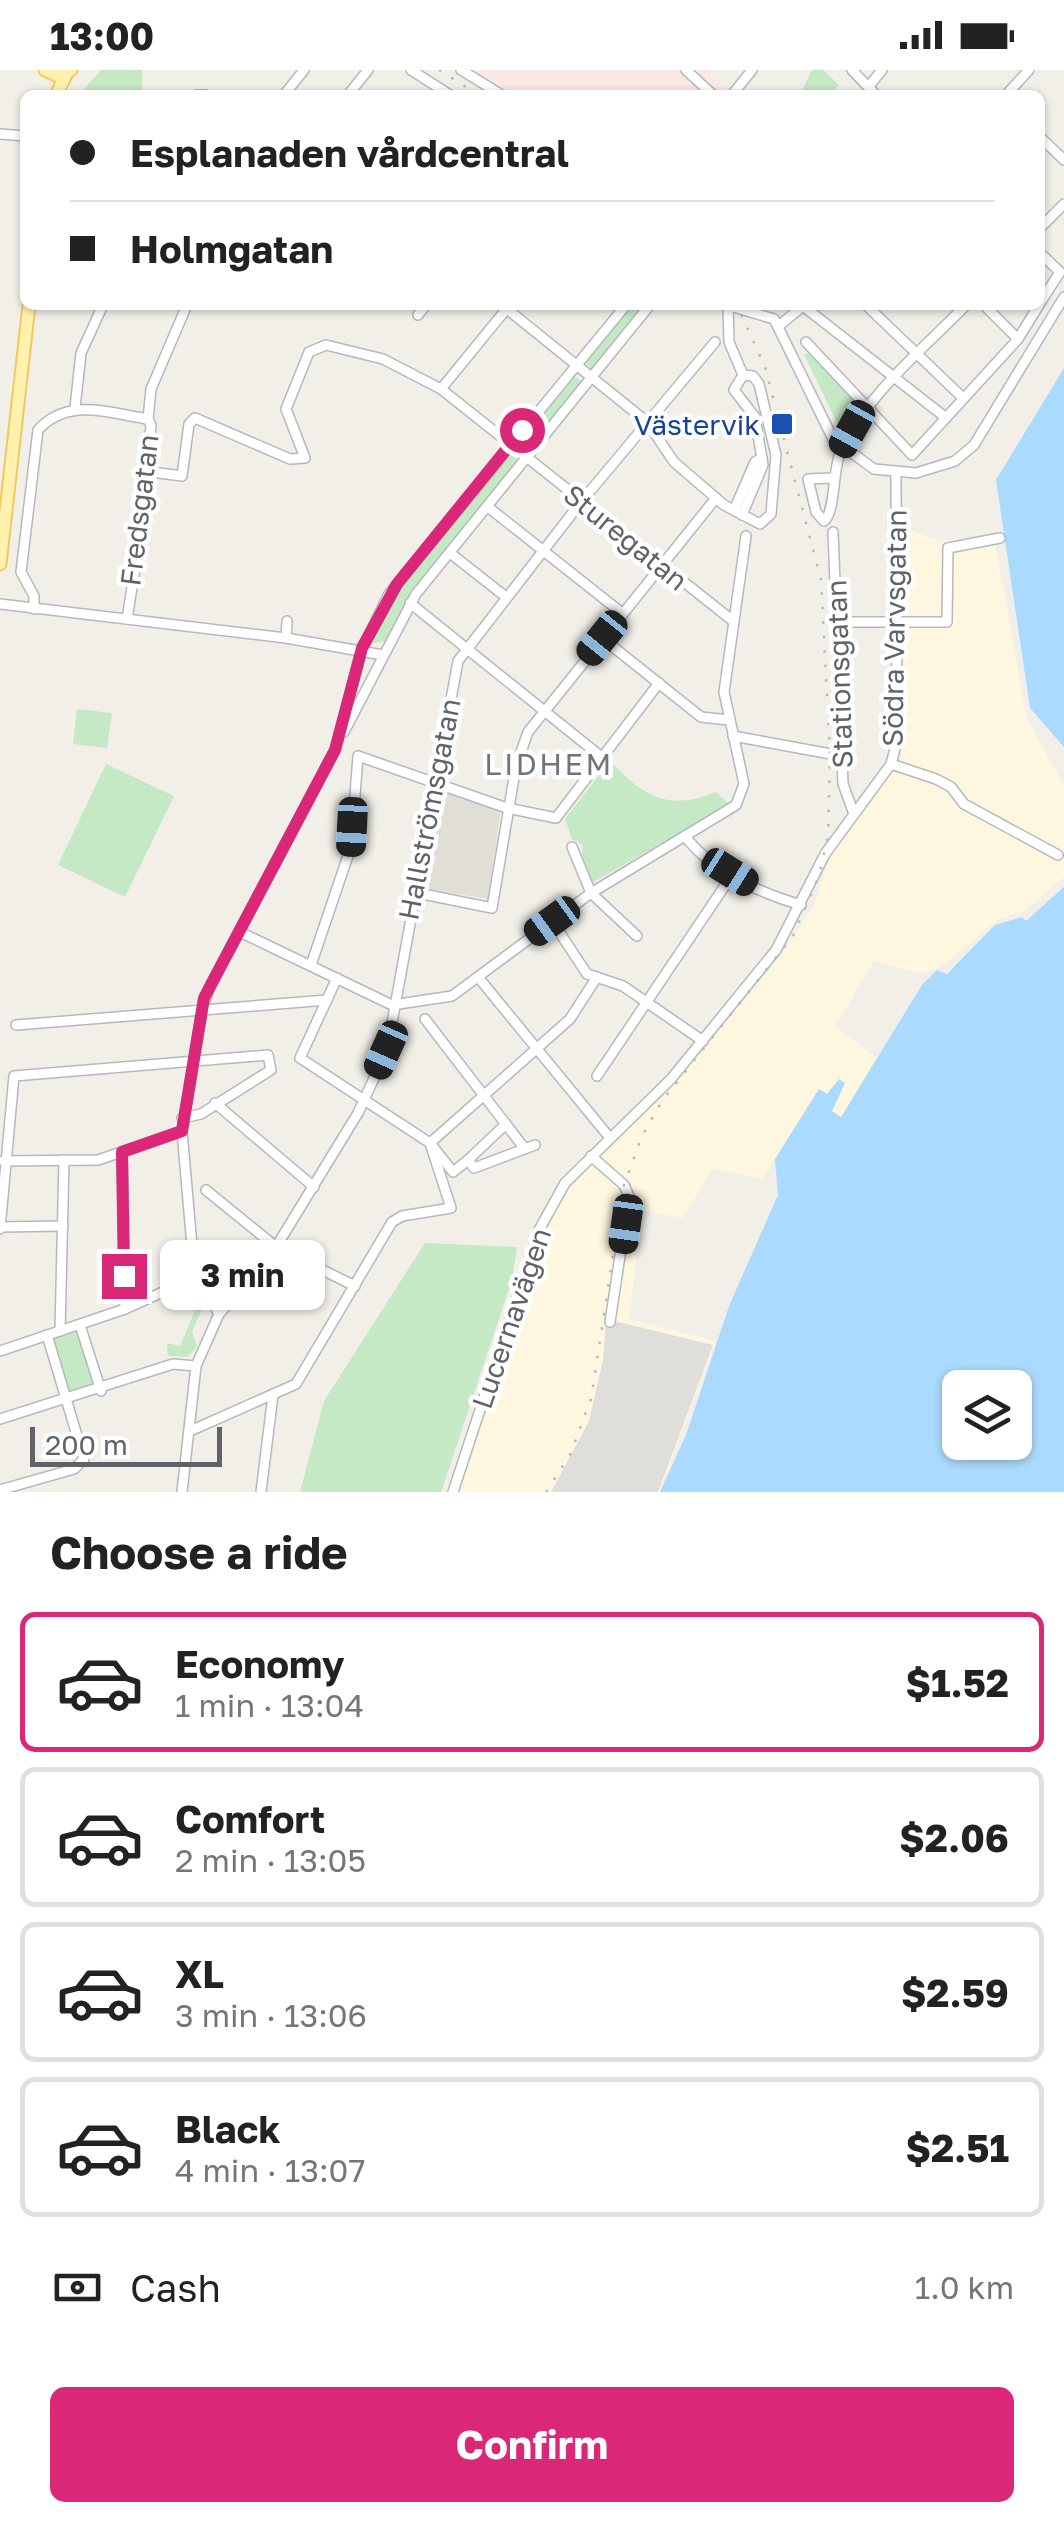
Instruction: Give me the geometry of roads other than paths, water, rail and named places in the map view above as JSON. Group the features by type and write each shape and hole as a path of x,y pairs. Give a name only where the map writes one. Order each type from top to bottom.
{"main road":[{"path":"46,72 70,72"},
{"path":"0,564 27,310"},
{"path":"0,495 16,414"}],"street":[{"path":"288,90 304,70"},
{"path":"352,90 368,70"},
{"path":"411,70 442,90"},
{"path":"461,70 494,90"},
{"path":"686,70 708,90"},
{"path":"736,90 752,70"},
{"path":"852,70 873,90 882,70"},
{"path":"1011,90 1029,70"},
{"path":"1045,223 1064,204"},
{"path":"1045,258 1060,272 1045,296"},
{"path":"749,310 764,313 780,326 820,419 842,448 860,462 896,474 932,470 965,454 982,435 1064,296"},
{"path":"34,610 34,596 21,572 38,430 58,413 75,408 81,353 100,310"},
{"name":"Fredsgatan","path":"126,619 142,525 152,389 186,310"},
{"path":"418,314 422,310"},
{"path":"441,389 503,310"},
{"path":"511,310 647,422 674,462 716,498 756,524 771,514 776,455 759,384 753,376 743,376"},
{"path":"335,748 362,648 397,584 622,310"},
{"path":"219,1314 196,1278 182,1131 202,1010 410,603 646,310"},
{"path":"728,310 729,342 743,376"},
{"path":"780,326 798,310"},
{"path":"810,310 945,417"},
{"path":"871,310 963,398"},
{"path":"831,478 808,479 820,520 832,512 831,478 842,448 866,406 961,310"},
{"path":"989,310 1018,339"},
{"path":"806,342 912,455 1018,339 1036,310"},
{"name":"Hallströmsgatan","path":"182,1492 196,1366 219,1314 276,1247 314,1187 364,1101 386,1050 458,661 581,502 715,342"},
{"name":"Sturegatan","path":"305,458 286,409 305,358 314,348 326,345 383,359 441,389 733,621"},
{"path":"1003,356 1021,366"},
{"path":"738,513 762,472 755,417 734,390 743,376"},
{"name":"Fredsgatan","path":"75,408 148,419"},
{"name":"Fredsgatan","path":"160,473 182,476 188,424 195,418 290,459 305,458"},
{"name":"Södra Varvsgatan","path":"592,1156 671,1080 776,950 820,861 891,764 897,741 896,474"},
{"path":"413,892 492,908 518,755 544,710 716,498"},
{"path":"488,506 622,612"},
{"name":"Stationsgatan","path":"833,532 844,793 854,814"},
{"path":"240,932 392,1005 446,998 591,893 736,806 742,795 724,692 746,536"},
{"path":"836,622 947,622 948,548 1000,538"},
{"path":"450,553 506,597"},
{"path":"410,603 604,759"},
{"path":"0,604 362,648 384,655"},
{"path":"286,638 287,621"},
{"path":"602,638 702,717 729,720"},
{"path":"310,965 350,847 356,757 507,808 552,819 561,816 659,683"},
{"path":"733,736 842,756"},
{"path":"891,764 936,779 964,804 1058,855"},
{"path":"684,836 701,854 758,890 801,904"},
{"path":"572,847 591,893 637,936"},
{"path":"597,1076 724,887"},
{"path":"552,921 587,974 622,986 703,1041"},
{"path":"478,976 610,1138"},
{"path":"430,1143 570,1019 597,977"},
{"path":"337,978 299,1056 430,1143 453,1172 506,1124"},
{"path":"16,1024 328,1000"},
{"path":"425,1019 506,1124 530,1147 474,1168 468,1160"},
{"path":"63,1226 0,1228 2,1162 14,1076 268,1054 272,1070 201,1114 182,1118"},
{"path":"215,1103 314,1187"},
{"path":"2,1162 98,1160 182,1131"},
{"path":"190,1431 304,1377 395,1219 451,1208 430,1143"},
{"path":"122,1152 125,1308"},
{"path":"592,1156 624,1185 629,1196 610,1322"},
{"name":"Lucernavägen","path":"452,1492 539,1230 565,1184 592,1156"},
{"path":"60,1331 64,1160"},
{"path":"206,1190 276,1247 354,1286"},
{"path":"0,1351 80,1325 196,1278"},
{"path":"80,1325 101,1390"},
{"path":"0,1490 82,1464 85,1454 47,1336"},
{"path":"0,1419 68,1401 173,1364 196,1366"},
{"path":"261,1492 273,1395"}],"water":[{"path":"1064,368 1064,747 1030,708 996,480"},
{"path":"1064,887 1064,1492 660,1492 686,1435 729,1306 778,1195 775,1159 819,1089 827,1094 839,1079 845,1083 832,1111 841,1117 922,985 937,970 947,974 995,925 1022,917 1026,921"}],"railway":[{"path":"439,70 471,90"},
{"path":"546,1492 570,1455 591,1399 624,1185 642,1136 662,1101 793,936 819,876 828,836 830,754 821,580 765,367 739,310"}],"place":[{"name":"Västervik","path":"782,424"}],"district":[{"name":"LIDHEM","path":"549,764"}]}
